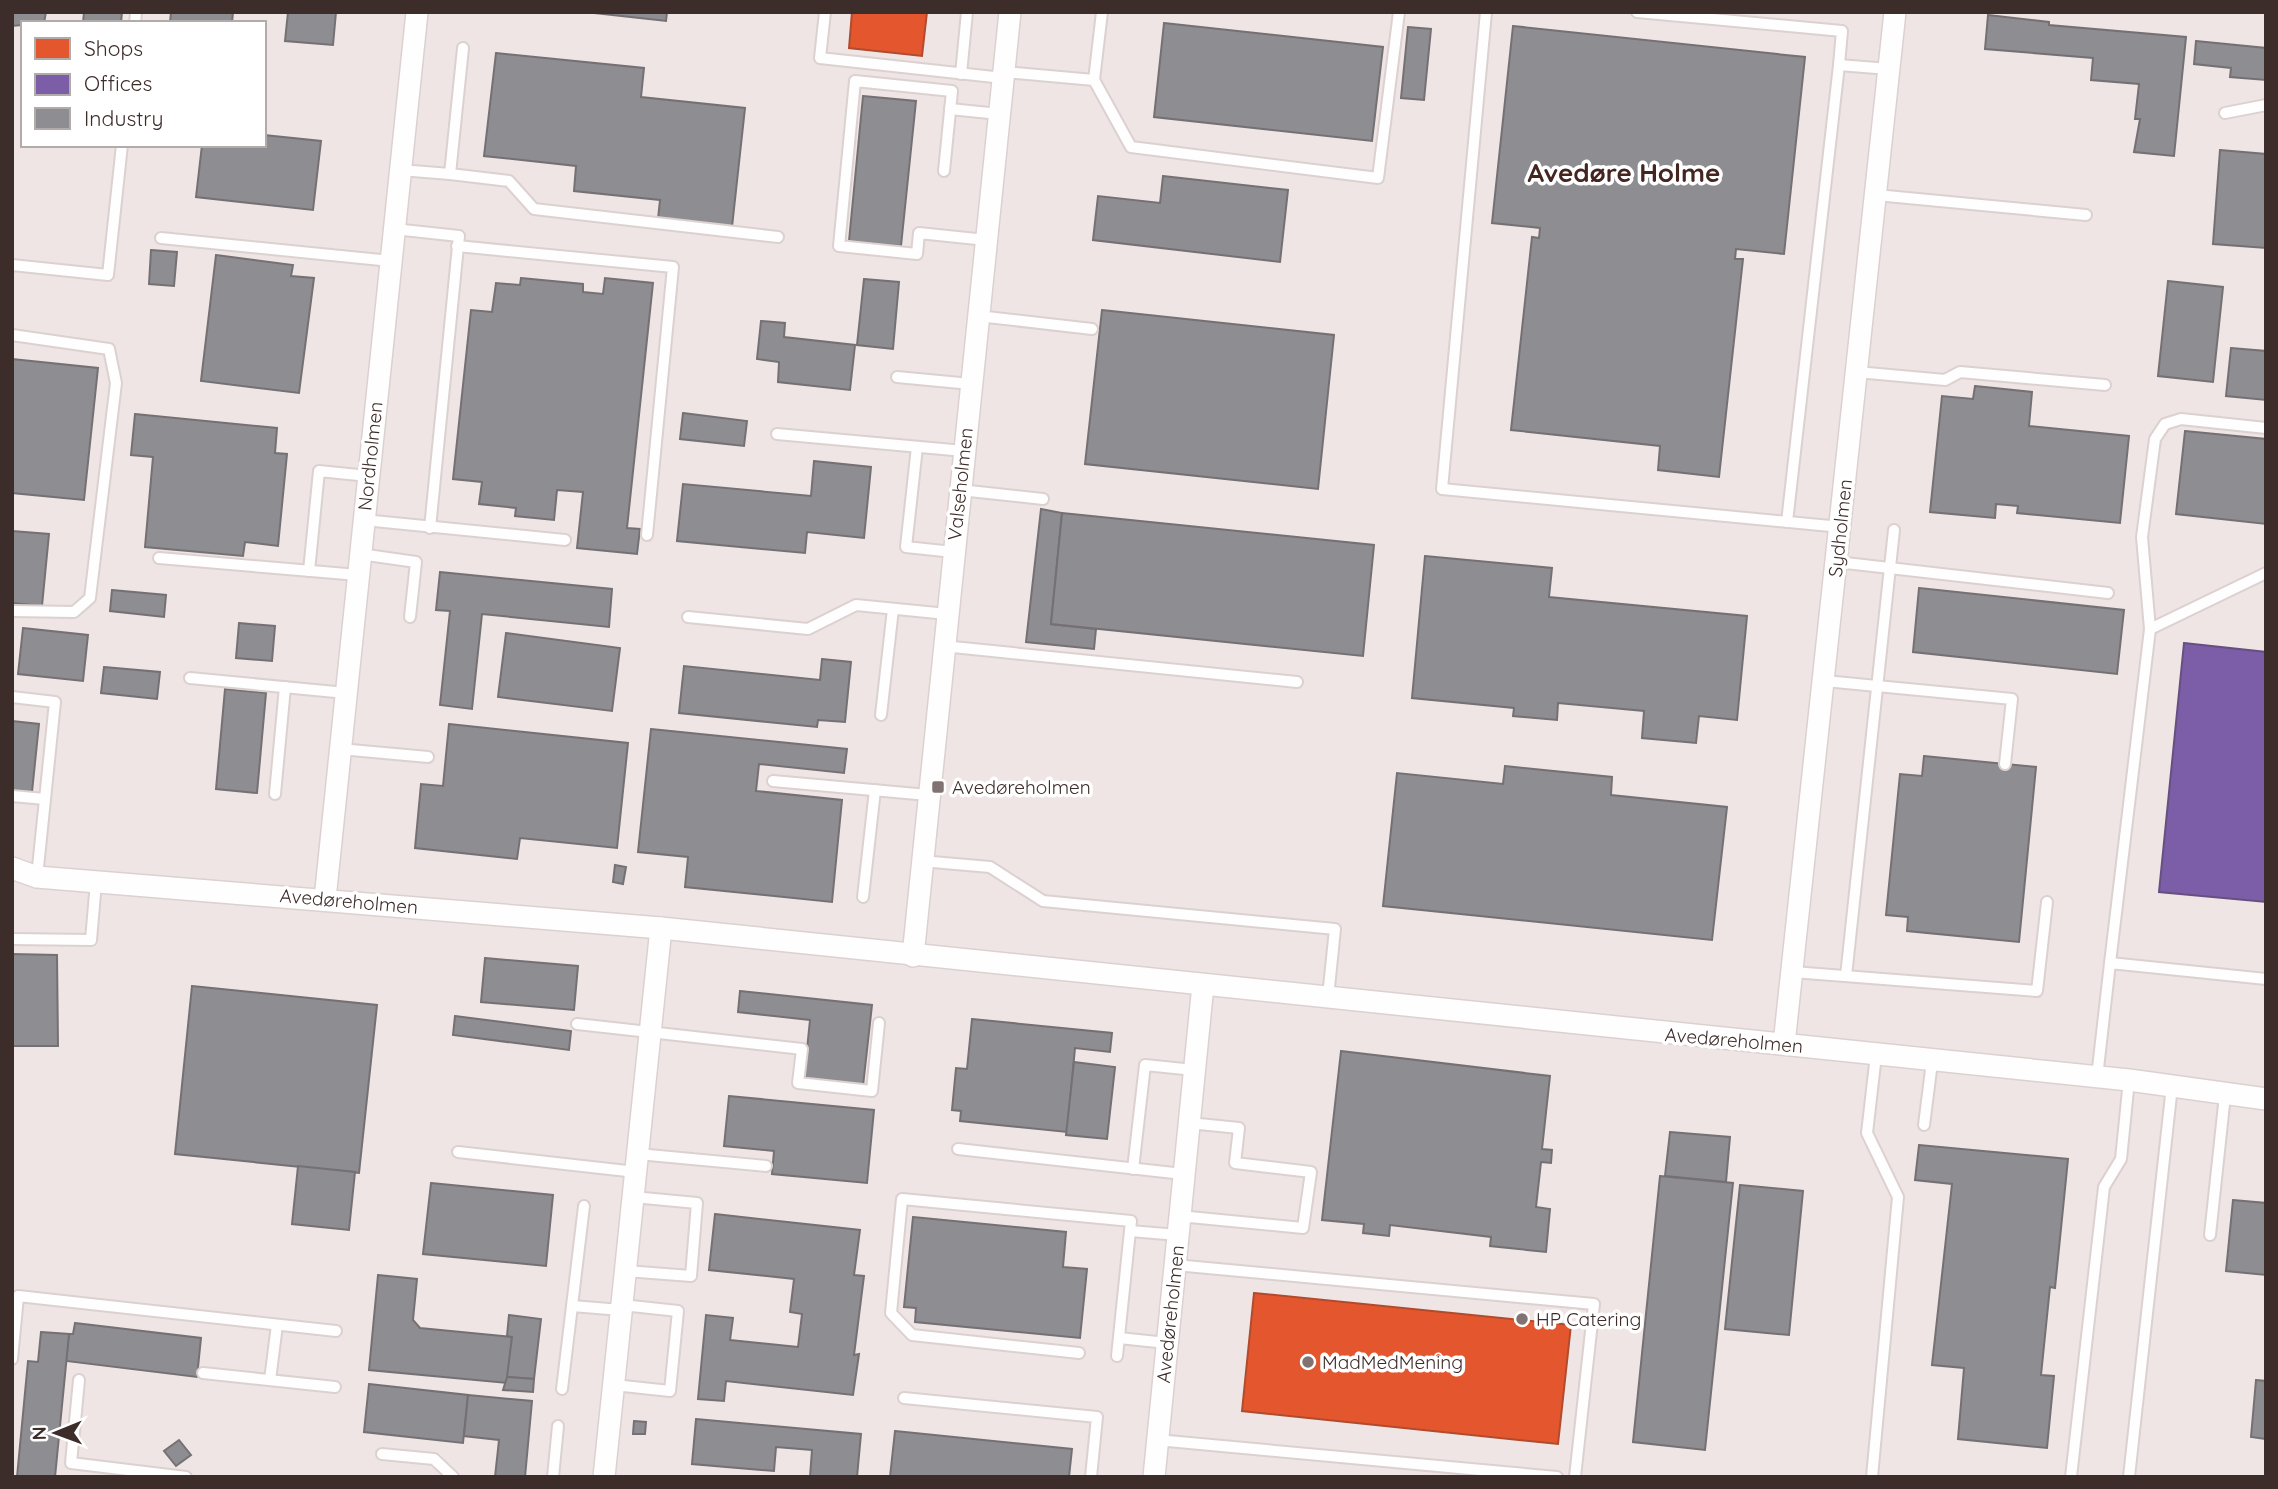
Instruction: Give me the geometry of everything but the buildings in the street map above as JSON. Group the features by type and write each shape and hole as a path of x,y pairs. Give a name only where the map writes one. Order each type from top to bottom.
{"street":[{"name":"Nordholmen","path":"325,899 416,12"},
{"name":"Valseholmen","path":"913,956 1010,12"},
{"name":"Sydholmen","path":"1784,1044 1895,12"},
{"name":"Avedøreholmen","path":"12,868 37,877"},
{"name":"Avedøreholmen","path":"12,881 37,877 662,928 1784,1044 1932,1062 2129,1080 2266,1099"},
{"path":"604,1477 662,928"},
{"name":"Avedøreholmen","path":"1154,1477 1203,985"}],"lane":[{"path":"825,12 820,58 961,74 1094,80"},
{"path":"961,74 967,12"},
{"path":"1102,12 1094,80 1131,147 1378,178 1399,12"},
{"path":"1486,12 1441,489 1841,527"},
{"path":"1637,12 1842,32 1787,522"},
{"path":"450,174 463,48"},
{"path":"1839,65 1889,69"},
{"path":"944,171 952,91 855,81 839,246 918,254 919,233 986,240"},
{"path":"2225,113 2266,105"},
{"path":"950,108 999,114"},
{"path":"12,265 108,275 122,147"},
{"path":"400,170 509,181 534,209 778,237"},
{"path":"1876,195 2087,215"},
{"path":"394,229 458,236 430,528"},
{"path":"161,238 391,261"},
{"path":"457,246 673,267 646,535"},
{"path":"978,316 1092,329"},
{"path":"12,335 109,349 116,383 90,598 74,612 12,611"},
{"path":"1857,372 1945,380 1960,372 2105,385"},
{"path":"897,377 971,384"},
{"path":"2097,1077 2150,629 2142,537 2155,439 2165,424 2180,419 2266,428"},
{"path":"777,434 964,451"},
{"path":"917,447 906,547 953,552"},
{"path":"309,570 319,471 368,476"},
{"path":"960,491 1043,499"},
{"path":"364,520 565,540"},
{"path":"1846,976 1894,530"},
{"path":"159,558 309,570 416,562 410,617"},
{"path":"1837,562 2108,593"},
{"path":"2150,629 2266,573"},
{"path":"688,617 808,629 856,605 947,614"},
{"path":"881,715 894,609"},
{"path":"943,646 1297,682"},
{"path":"190,677 345,693"},
{"path":"1825,681 2012,699 2005,764"},
{"path":"275,794 285,687"},
{"path":"12,697 55,702 37,877"},
{"path":"340,749 428,757"},
{"path":"773,781 928,795"},
{"path":"863,897 875,790"},
{"path":"12,796 45,799"},
{"path":"921,861 990,867 1043,901 1335,929 1328,997"},
{"path":"12,939 91,940 96,882"},
{"path":"1793,972 2037,991 2048,902"},
{"path":"2110,963 2266,979"},
{"path":"576,1024 802,1049 798,1083 872,1091 879,1023"},
{"path":"1872,1477 1898,1197 1867,1133 1875,1055"},
{"path":"1924,1125 1932,1062"},
{"path":"1133,1169 1144,1065 1194,1070"},
{"path":"2071,1477 2104,1188 2121,1158 2129,1080"},
{"path":"2129,1477 2172,1086"},
{"path":"2210,1235 2225,1095"},
{"path":"1130,1231 1179,1225 1303,1228 1311,1172 1235,1163 1239,1128 1189,1123"},
{"path":"958,1149 1184,1174"},
{"path":"458,1152 637,1163 766,1166"},
{"path":"626,1271 691,1276 697,1203 633,1197"},
{"path":"1079,1353 912,1335 891,1313 901,1199 1131,1221 1117,1356"},
{"path":"562,1389 584,1206"},
{"path":"1175,1265 1594,1304 1575,1477"},
{"path":"12,1359 18,1296 336,1331"},
{"path":"572,1306 678,1311 670,1391 614,1385"},
{"path":"270,1380 277,1325"},
{"path":"1119,1338 1167,1343"},
{"path":"203,1373 335,1387"},
{"path":"79,1380 71,1464 186,1477"},
{"path":"904,1398 1097,1417 1091,1477"},
{"path":"553,1477 558,1426"},
{"path":"1157,1440 1557,1477"},
{"path":"383,1454 433,1459 453,1477"}],"shaded area":[{"path":"12,12 2266,12 2266,1477 12,1477"}],"place":[{"name":"Avedøreholmen","path":"938,787"},
{"name":"HP Catering","path":"1522,1319"},
{"name":"MadMedMening","path":"1308,1362"}],"district":[{"name":"Avedøre Holme","path":"1624,173"}]}
